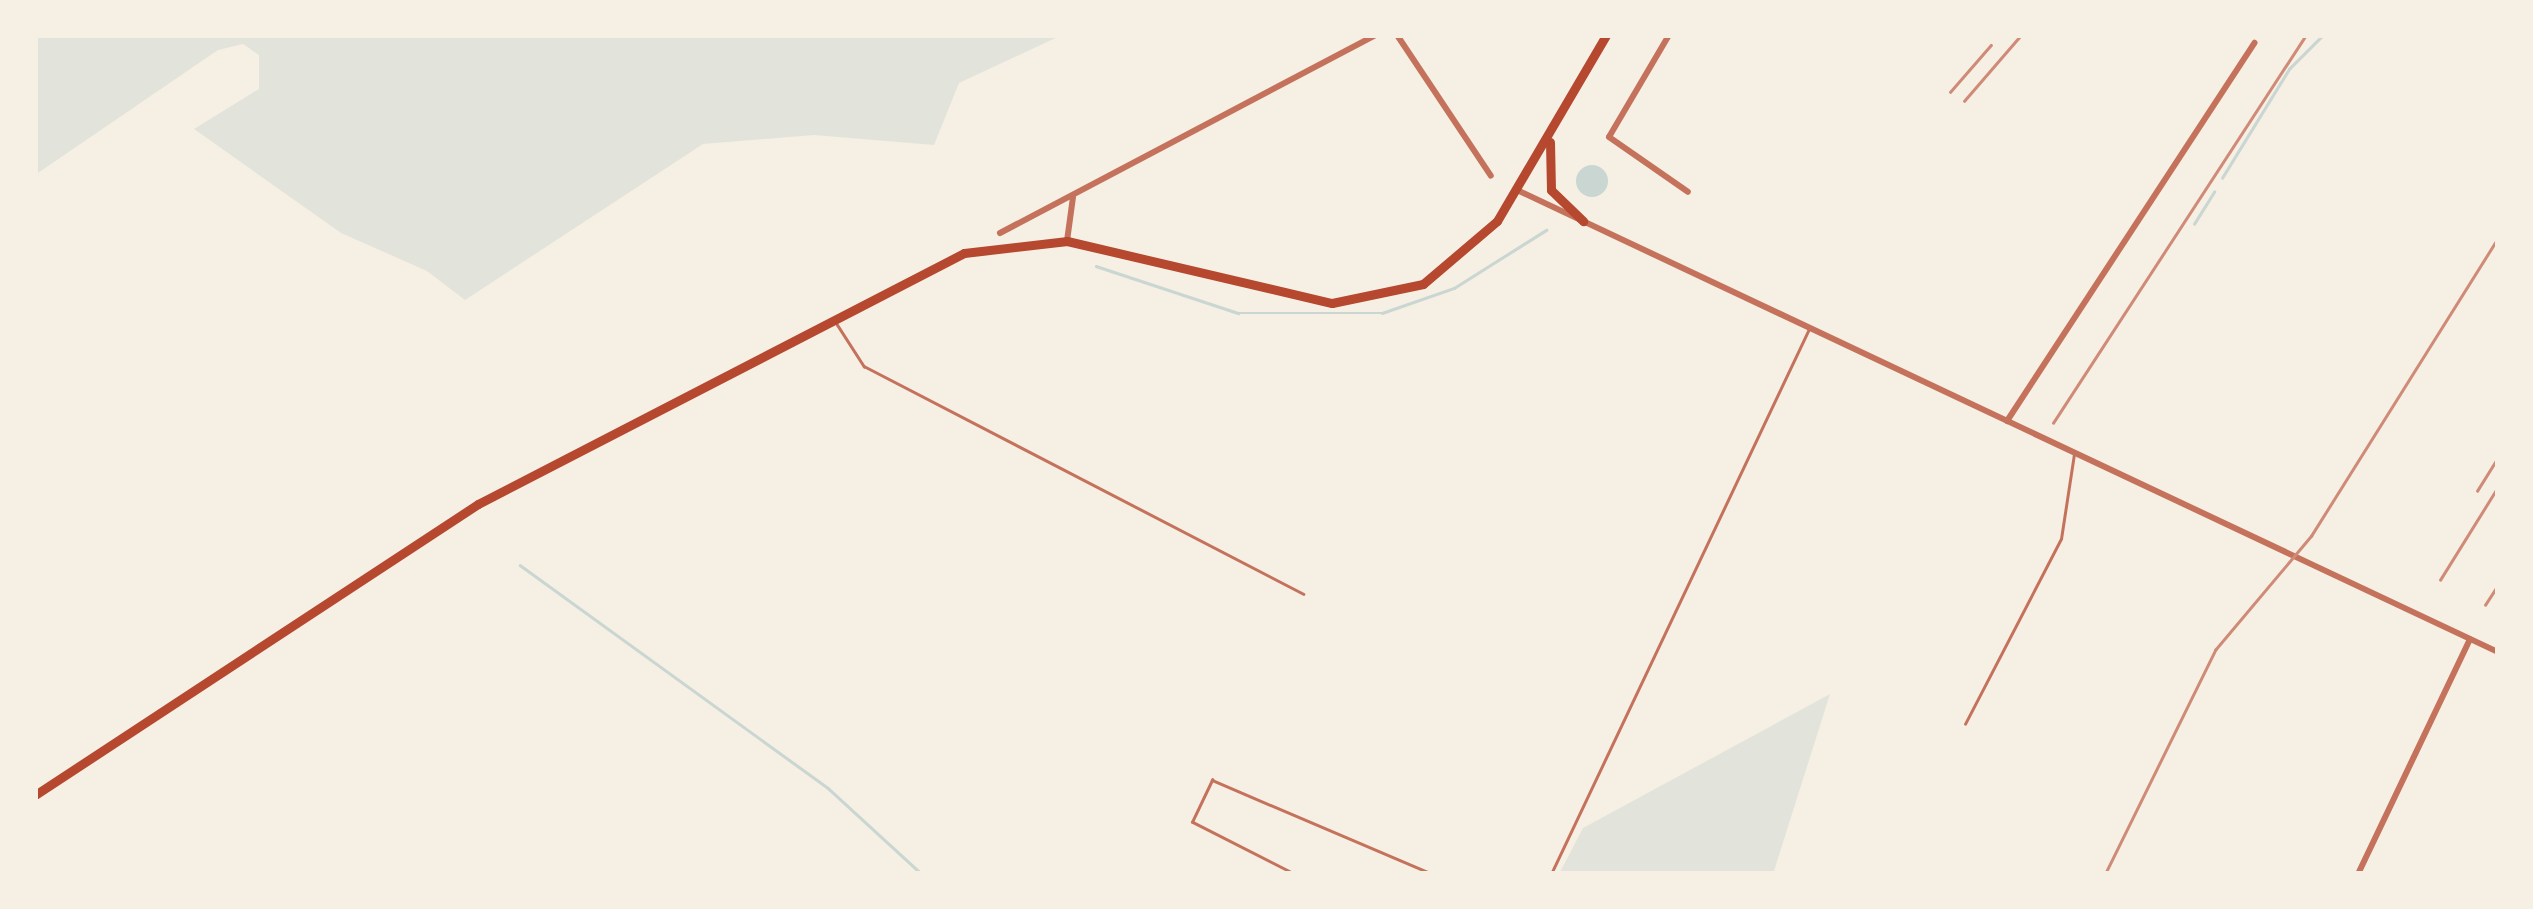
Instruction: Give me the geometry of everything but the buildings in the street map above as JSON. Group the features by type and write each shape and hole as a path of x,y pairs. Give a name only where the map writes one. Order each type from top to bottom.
{"main road":[{"path":"35,795 469,510 973,250 1067,241 1294,298 1374,300 1461,260 1517,190 1606,35"},
{"path":"1555,125 1549,184 1583,221"}],"street":[{"path":"1000,233 1376,35"},
{"path":"1397,35 1491,176"},
{"path":"1669,35 1609,137 1688,192"},
{"path":"2007,421 2254,44"},
{"path":"1517,190 2498,652"},
{"path":"1067,241 1074,196"},
{"path":"2358,874 2470,639"}],"lane":[{"path":"834,319 864,366 1303,594"},
{"path":"1551,874 1810,328"},
{"path":"1965,724 2061,539 2074,452"},
{"path":"1294,874 1192,822 1212,780 1432,874"}],"shaded area":[{"path":"35,35 1062,35 959,83 934,145 814,135 703,144 465,300 427,271 341,233 194,129 259,89 259,55 243,44 218,50 35,175"},
{"path":"1592,165 1604,169 1608,181 1604,193 1592,197 1580,193 1576,181 1580,169"},
{"path":"1830,694 1773,874 1559,874 1583,828"}],"waterway":[{"path":"2222,178 2289,69 2323,35"},
{"path":"2194,224 2214,192"},
{"path":"1096,266 1238,313 1382,313 1454,288 1546,230"},
{"path":"520,565 828,788 922,874"}],"railway":[{"path":"1964,101 2021,35"},
{"path":"2053,423 2306,35"},
{"path":"1950,92 1991,45"},
{"path":"2105,874 2215,650 2311,536 2498,238"},
{"path":"2477,491 2498,457"},
{"path":"2440,580 2498,487"},
{"path":"2485,605 2498,585"}]}
